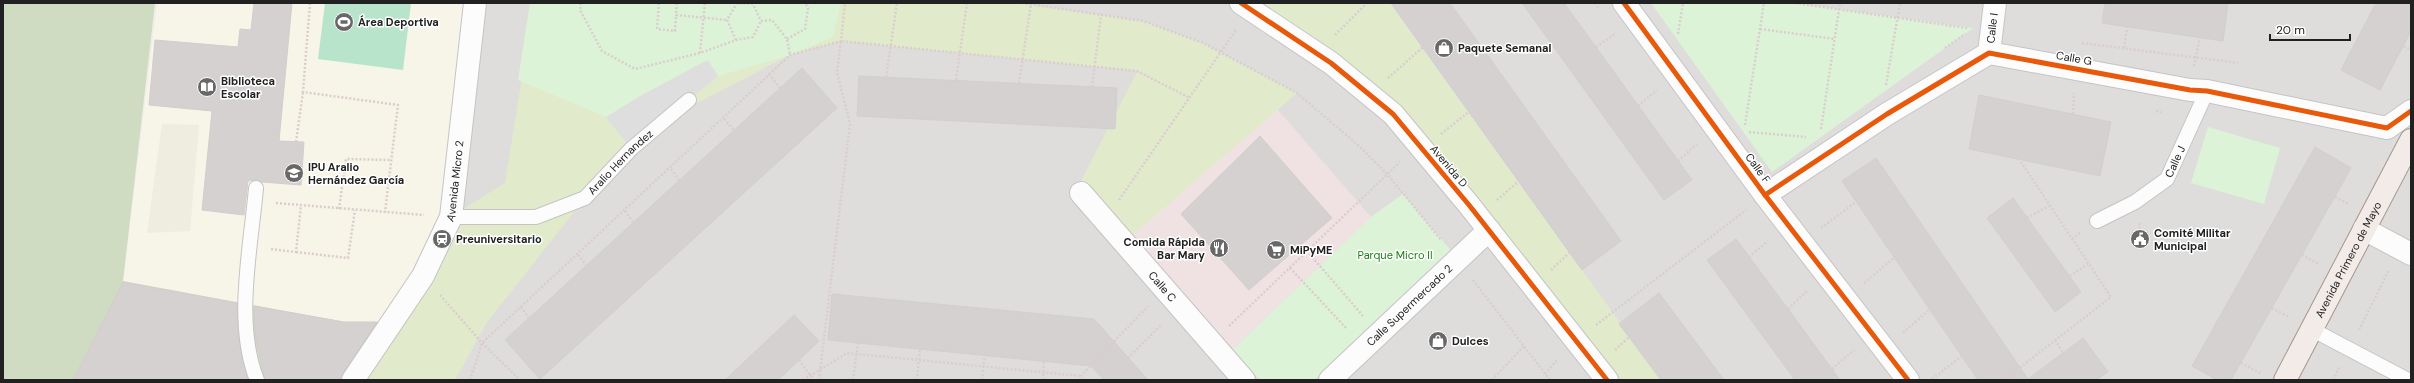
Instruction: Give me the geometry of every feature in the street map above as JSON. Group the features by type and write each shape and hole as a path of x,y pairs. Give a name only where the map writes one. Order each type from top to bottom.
{"main road":[{"name":"Avenida Primero de Mayo","path":"2275,378 2313,330 2411,140"}],"street":[{"name":"Avenida Micro 2","path":"353,380 423,276 451,217 475,3"},
{"name":"Calle F","path":"1624,3 1765,195 1908,380"},
{"name":"Calle I","path":"1989,53 1995,3"},
{"name":"Avenida D","path":"1245,7 1316,54 1370,94 1393,114 1489,230 1607,380"},
{"path":"1765,195 1887,114 1989,53"},
{"name":"Calle G","path":"1989,53 2190,90 2207,90 2387,128 2411,110"},
{"name":"Calle C","path":"1081,193 1244,380"},
{"path":"2364,229 2406,251"},
{"name":"Calle Supermercado 2","path":"1330,380 1489,230"}],"lane":[{"name":"Calle J","path":"2097,221 2135,202 2167,179 2207,90"},
{"name":"Aralio Hernandez","path":"451,217 536,217 585,198 631,149 689,100"},
{"path":"256,194 244,304 252,367 257,380"},
{"path":"2313,330 2408,380"}],"path":[{"path":"296,142 303,92 310,3"},
{"path":"581,3 580,10 602,51 635,69 700,53 736,40 753,37 761,21"},
{"path":"659,3 657,29 675,31 677,3"},
{"path":"700,53 705,3"},
{"path":"727,20 737,3 753,4 761,21"},
{"path":"787,39 805,29 808,8 805,3"},
{"path":"819,380 850,124 837,74 845,3"},
{"path":"886,77 897,3"},
{"path":"956,80 967,3"},
{"path":"1022,3 1143,21 1203,43 1297,93 1359,146 1388,175 1458,259 1550,380"},
{"path":"1316,54 1367,3"},
{"path":"1677,40 1683,3"},
{"path":"1764,3 1744,131 1812,137"},
{"path":"1796,3 1973,28"},
{"path":"1820,130 1840,3"},
{"path":"1885,91 1900,3"},
{"path":"1019,83 1031,4"},
{"path":"1105,221 1221,52 1245,7"},
{"path":"676,15 727,20"},
{"path":"1092,87 1101,15"},
{"path":"727,20 736,40"},
{"path":"761,21 772,20 787,39 790,55"},
{"path":"1760,29 1835,39"},
{"path":"470,380 482,343 724,120 790,55 841,41 1095,66 1138,71 1190,98"},
{"path":"2077,42 2238,63"},
{"path":"2404,46 2411,50"},
{"path":"1370,94 1423,47"},
{"path":"769,74 780,88"},
{"path":"2066,91 2081,94"},
{"path":"303,92 398,106 385,212"},
{"path":"2148,109 2163,113"},
{"path":"1422,150 1470,111"},
{"path":"724,120 734,130"},
{"path":"339,209 346,159 391,160"},
{"path":"2004,380 2111,297 2019,159"},
{"path":"671,169 679,180"},
{"path":"1224,331 1388,175"},
{"path":"256,194 339,209 451,217"},
{"path":"1576,341 1765,195"},
{"path":"1801,242 1856,202"},
{"path":"2027,218 2049,206"},
{"path":"296,252 348,258 355,210"},
{"path":"625,211 633,222"},
{"path":"1307,251 1368,322"},
{"path":"2333,380 2349,349 2406,251"},
{"path":"578,254 586,265"},
{"path":"1845,298 1894,258"},
{"path":"2070,276 2088,264"},
{"path":"1290,268 1348,330"},
{"path":"423,276 482,343 520,380"},
{"path":"1078,380 1164,288"},
{"path":"521,307 529,318"},
{"path":"1128,358 1180,307"},
{"path":"1884,349 1930,310"},
{"path":"2055,340 2063,353"},
{"path":"853,380 858,342"},
{"path":"1492,380 1524,346"},
{"path":"917,380 920,348"},
{"path":"803,380 810,374 847,353 1081,376"},
{"path":"982,380 985,355"},
{"path":"1930,380 1962,356"},
{"path":"799,360 814,380"},
{"path":"1043,380 1044,361"},
{"path":"2241,363 2275,378"},
{"path":"1081,376 1083,380"}],"shaded area":[{"name":"IPU Aralio Hernández García","path":"157,3 475,3 442,239 392,322 344,322 123,282"},
{"path":"475,3 2411,3 2411,380 354,380 423,276"},
{"path":"708,60 718,76 631,149 606,117 642,95"},
{"path":"1271,102 1371,217 1231,351 1126,241"},
{"path":"162,124 199,125 190,231 147,233"}],"green space":[{"path":"3,3 155,3 123,281 344,322 392,322 352,380 3,380"},
{"path":"325,3 411,3 403,70 318,59"},
{"path":"530,3 841,3 833,37 790,55 718,76 707,60 642,95 606,117 518,80"},
{"path":"534,3 1019,3 1143,21 1203,43 1297,93 1126,241 1081,181 1137,72 1170,87 1137,71 841,41 790,55 668,118 585,198 487,322 455,380 350,380 451,217 505,183"},
{"path":"1250,3 1390,3 1661,380 1620,380 1399,107"},
{"path":"1651,3 1797,3 1973,28 1772,172"},
{"path":"2208,127 2280,148 2264,204 2191,183"},
{"name":"Parque Micro II","path":"1403,194 1458,259 1314,380 1260,380 1231,351 1371,217"}],"building":[{"path":"254,3 292,3 279,141 304,142 301,185 262,182 256,180 248,181 244,215 202,210 212,111 149,105 155,40 238,47 240,29 251,30"},
{"path":"1391,3 1450,3 1621,241 1582,270"},
{"path":"1522,3 1564,3 1692,180 1664,200"},
{"path":"2105,3 2228,3 2223,41 2102,23"},
{"path":"2376,3 2411,3 2411,31 2380,90 2341,70"},
{"path":"802,68 837,108 540,379 505,340"},
{"path":"859,76 1117,88 1115,129 857,116"},
{"path":"1979,95 2111,122 2100,176 1969,149"},
{"path":"1260,136 1332,218 1249,290 1181,214"},
{"path":"2315,147 2351,168 2231,380 2217,380 2192,366"},
{"path":"1876,158 2028,379 2083,338 2108,372 2096,380 1978,380 1842,181"},
{"path":"2013,198 2081,292 2055,312 1987,218"},
{"path":"1736,239 1840,380 1795,380 1707,260"},
{"path":"123,282 237,303 238,336 248,380 73,380"},
{"path":"1659,293 1724,380 1661,380 1619,324"},
{"path":"832,294 1094,319 1148,380 1104,380 1091,366 828,340"},
{"path":"254,306 344,322 377,322 343,373 341,380 265,380 255,333"},
{"path":"794,315 819,341 778,380 725,380"}],"cycle path":[{"path":"1241,3 1331,63 1393,114 1469,205 1607,380"},
{"path":"1624,3 1765,195 1908,380"},
{"path":"1765,195 1887,114 1989,53 2190,90 2207,91 2387,128 2411,111"}],"place":[{"name":"Área Deportiva","path":"344,22"},
{"name":"Paquete Semanal","path":"1444,48"},
{"name":"Biblioteca Escolar","path":"207,87"},
{"name":"IPU Aralio Hernández García","path":"294,173"},
{"name":"Preuniversitario","path":"442,239"},
{"name":"Comité Militar Municipal","path":"2140,239"},
{"name":"Comida Rápida Bar Mary","path":"1219,248"},
{"name":"MiPyME","path":"1276,250"},
{"name":"Dulces","path":"1438,341"}]}
